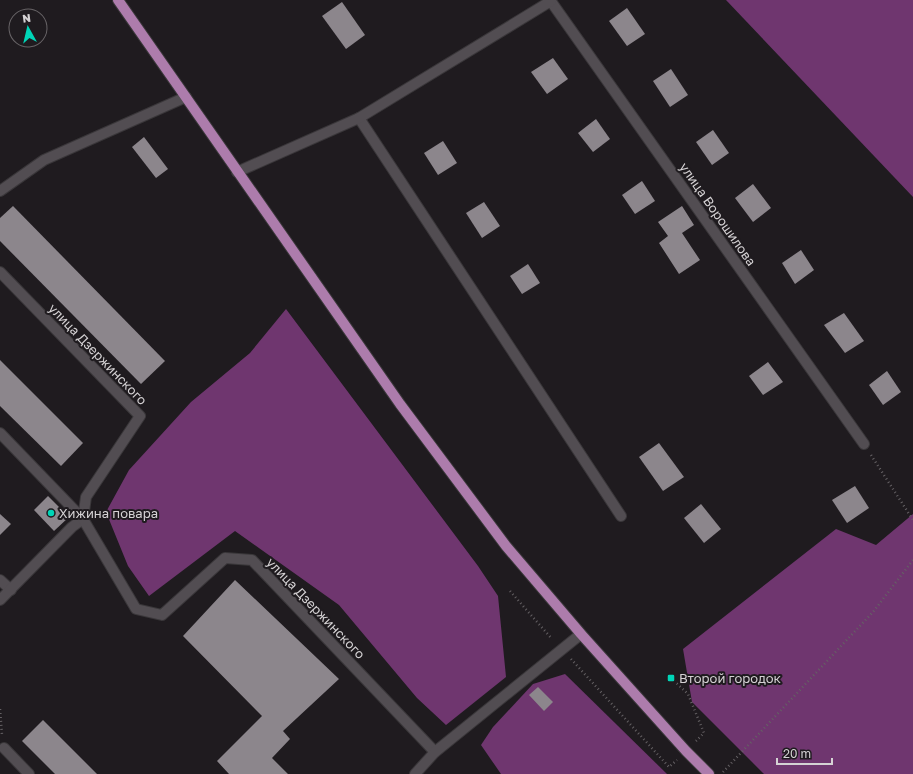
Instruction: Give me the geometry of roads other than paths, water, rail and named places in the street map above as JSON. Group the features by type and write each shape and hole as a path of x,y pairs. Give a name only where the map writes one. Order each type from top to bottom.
{"main road":[{"path":"118,0 400,404 506,546 581,634 686,751 709,774"}],"street":[{"path":"237,172 359,118 551,0"},
{"name":"улица Ворошилова","path":"551,0 864,444"},
{"path":"0,191 44,160 186,97"},
{"path":"359,118 621,516"},
{"name":"улица Дзержинского","path":"0,272 140,416 86,497 83,519 136,609 162,615 225,558 252,560 435,752"},
{"path":"0,433 83,519 72,528 0,600"},
{"path":"0,580 11,590"},
{"path":"415,774 435,752 581,634"},
{"path":"4,748 29,774"}],"place":[{"name":"Хижина повара","path":"51,513"},
{"name":"Второй городок","path":"671,678"}]}
